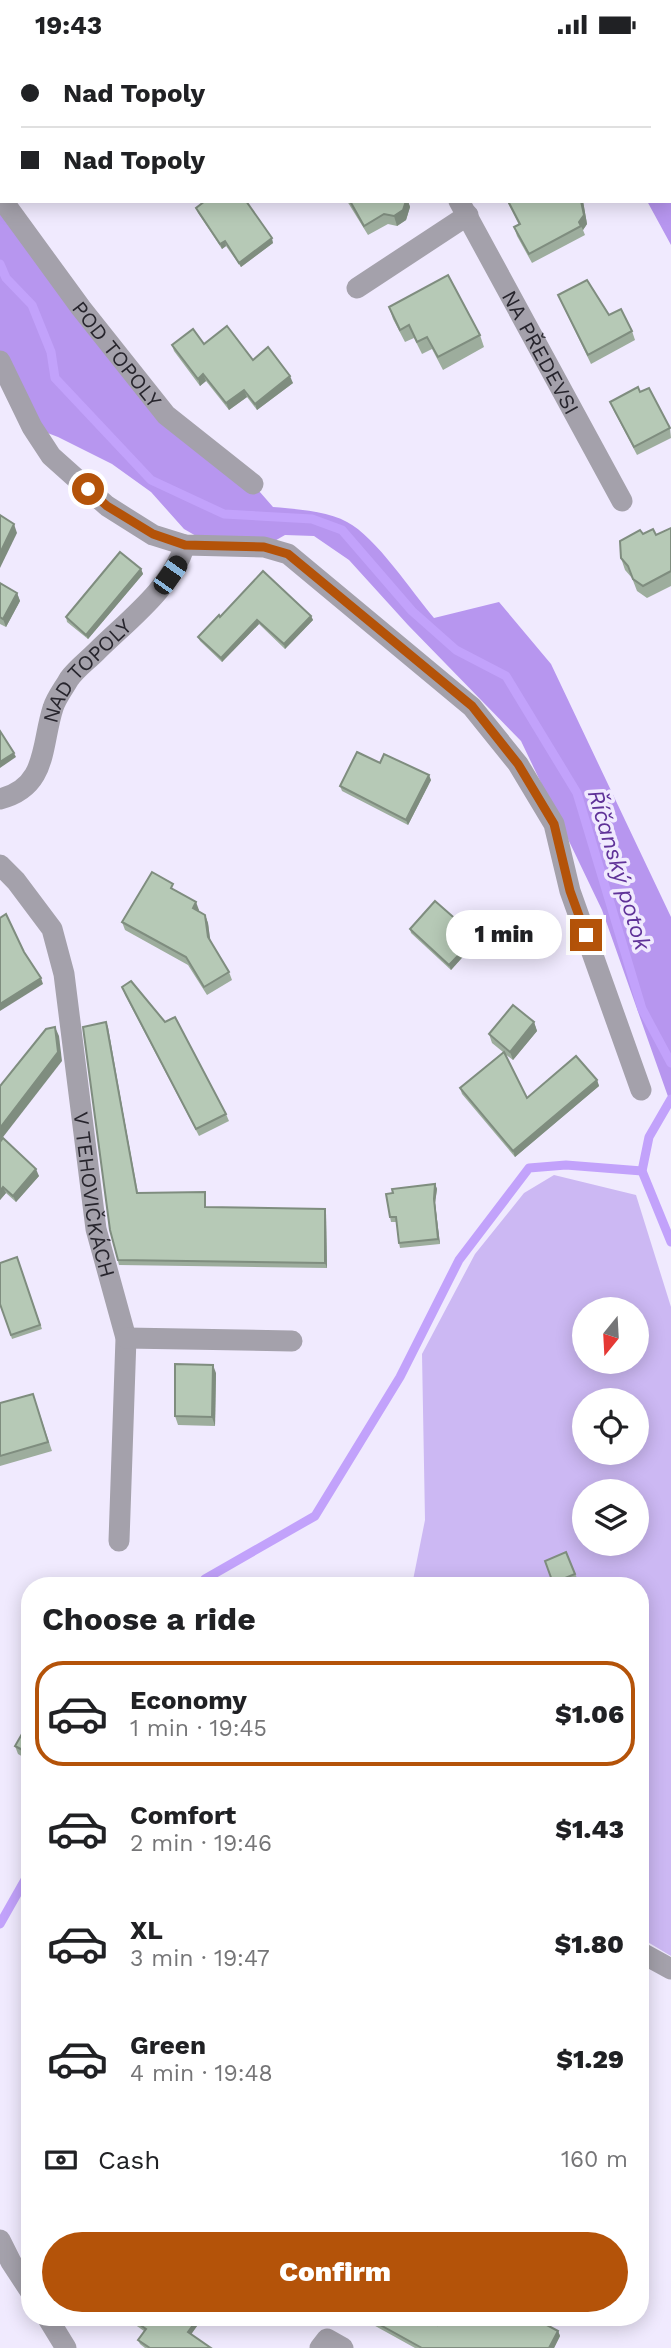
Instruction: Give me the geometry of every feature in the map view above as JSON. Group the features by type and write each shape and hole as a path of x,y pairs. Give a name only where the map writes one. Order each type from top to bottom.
{"street":[{"name":"POD TOPOLY","path":"3,203 166,415 253,484"},
{"path":"356,288 464,208"},
{"name":"NA PŘEDEVSI","path":"464,208 622,501"},
{"path":"0,361 32,427 51,456 107,506 153,534 185,545 264,547 288,554 472,706 518,764 554,824 570,891 641,1090"},
{"name":"NAD TOPOLY","path":"0,799 11,796 32,780 43,760 53,706 71,677 159,590 180,560 185,545"},
{"name":"V TEHOVIČKÁCH","path":"0,865 16,881 51,929 61,963 96,1229 126,1338 119,1541"},
{"path":"126,1338 292,1341"},
{"path":"649,1957 671,1969"},
{"path":"0,2240 5,2258 21,2279"},
{"path":"54,2326 66,2348"},
{"path":"320,2348 327,2339 343,2348"}],"shaded area":[{"path":"0,203 4,203 166,415 253,484 273,507 331,515 358,529 393,566 434,618 499,602 551,664 671,917 671,1105 602,910 521,741 349,560 314,536 285,535 264,547 217,548 184,529 151,492 112,464 32,427 0,361"},
{"path":"648,203 671,203 671,245"},
{"path":"554,1175 636,1195 671,1307 671,1956 649,1943 649,1577 414,1577 425,1520 422,1354 475,1254 524,1193"}],"building":[{"path":"202,203 247,203 272,238 239,263 225,241 220,244 196,208"},
{"path":"351,203 405,203 403,210 394,216 384,214 364,226"},
{"path":"509,203 581,203 584,215 579,222 581,226 529,254 514,227 520,224"},
{"path":"448,275 480,335 438,357 427,337 417,342 409,325 400,330 389,307"},
{"path":"587,280 609,315 621,309 632,331 588,355 558,295"},
{"path":"227,326 253,360 268,347 290,376 255,404 244,390 226,403 203,374 198,379 172,345 193,329 204,344"},
{"path":"638,387 640,392 649,388 670,428 634,447 610,402"},
{"path":"0,515 14,524 0,553"},
{"path":"671,528 671,571 643,586 633,579 628,566 621,558 620,541 640,530 643,534 653,529 656,535"},
{"path":"120,552 141,569 86,635 66,617"},
{"path":"263,571 311,616 284,644 257,620 221,658 198,637"},
{"path":"0,583 17,593 3,619 0,617"},
{"path":"0,731 14,753 0,762"},
{"path":"357,752 380,763 384,754 429,775 406,820 340,786"},
{"path":"152,872 173,884 171,888 196,902 193,908 205,915 208,937 229,972 204,987 186,957 122,922"},
{"path":"435,901 476,937 449,965 410,929"},
{"path":"6,914 24,952 41,978 0,1004 0,918"},
{"path":"131,981 165,1022 175,1017 226,1114 196,1129 122,987"},
{"path":"513,1005 534,1022 510,1052 489,1034"},
{"path":"106,1022 137,1193 205,1192 205,1207 325,1209 325,1263 118,1260 110,1230 83,1027"},
{"path":"55,1027 58,1052 0,1128 0,1086 46,1029"},
{"path":"504,1052 527,1098 576,1056 597,1080 513,1151 460,1088"},
{"path":"3,1138 36,1169 13,1196 3,1187 0,1191 0,1142"},
{"path":"435,1184 438,1239 399,1243 396,1217 390,1217 386,1194 393,1193 392,1189"},
{"path":"17,1257 40,1325 11,1335 0,1304 0,1263"},
{"path":"175,1364 213,1365 212,1417 175,1416"},
{"path":"33,1394 48,1442 0,1456 0,1403"},
{"path":"566,1552 575,1574 551,1577 545,1561"},
{"path":"21,1736 21,1749 15,1746"},
{"path":"142,2326 192,2326 188,2332 211,2348 150,2348 138,2340 146,2329"},
{"path":"382,2326 549,2326 558,2331 549,2348 422,2348"}],"waterway":[{"name":"Říčanský potok","path":"0,264 6,278 32,305 51,352 55,378 151,480 224,514 312,519 342,530 412,611 456,650 506,676 577,793 642,1009 671,1063"},
{"name":"Říčanský potok","path":"671,1099 649,1137 642,1171 671,1242"},
{"path":"208,1577 315,1516 400,1377 459,1260 529,1168 566,1165 642,1171"},
{"path":"0,1924 21,1887"}],"route":[{"path":"88,489 107,506 153,534 185,545 217,548 264,547 288,554 472,706 518,764 554,824 570,891 586,935"}]}
